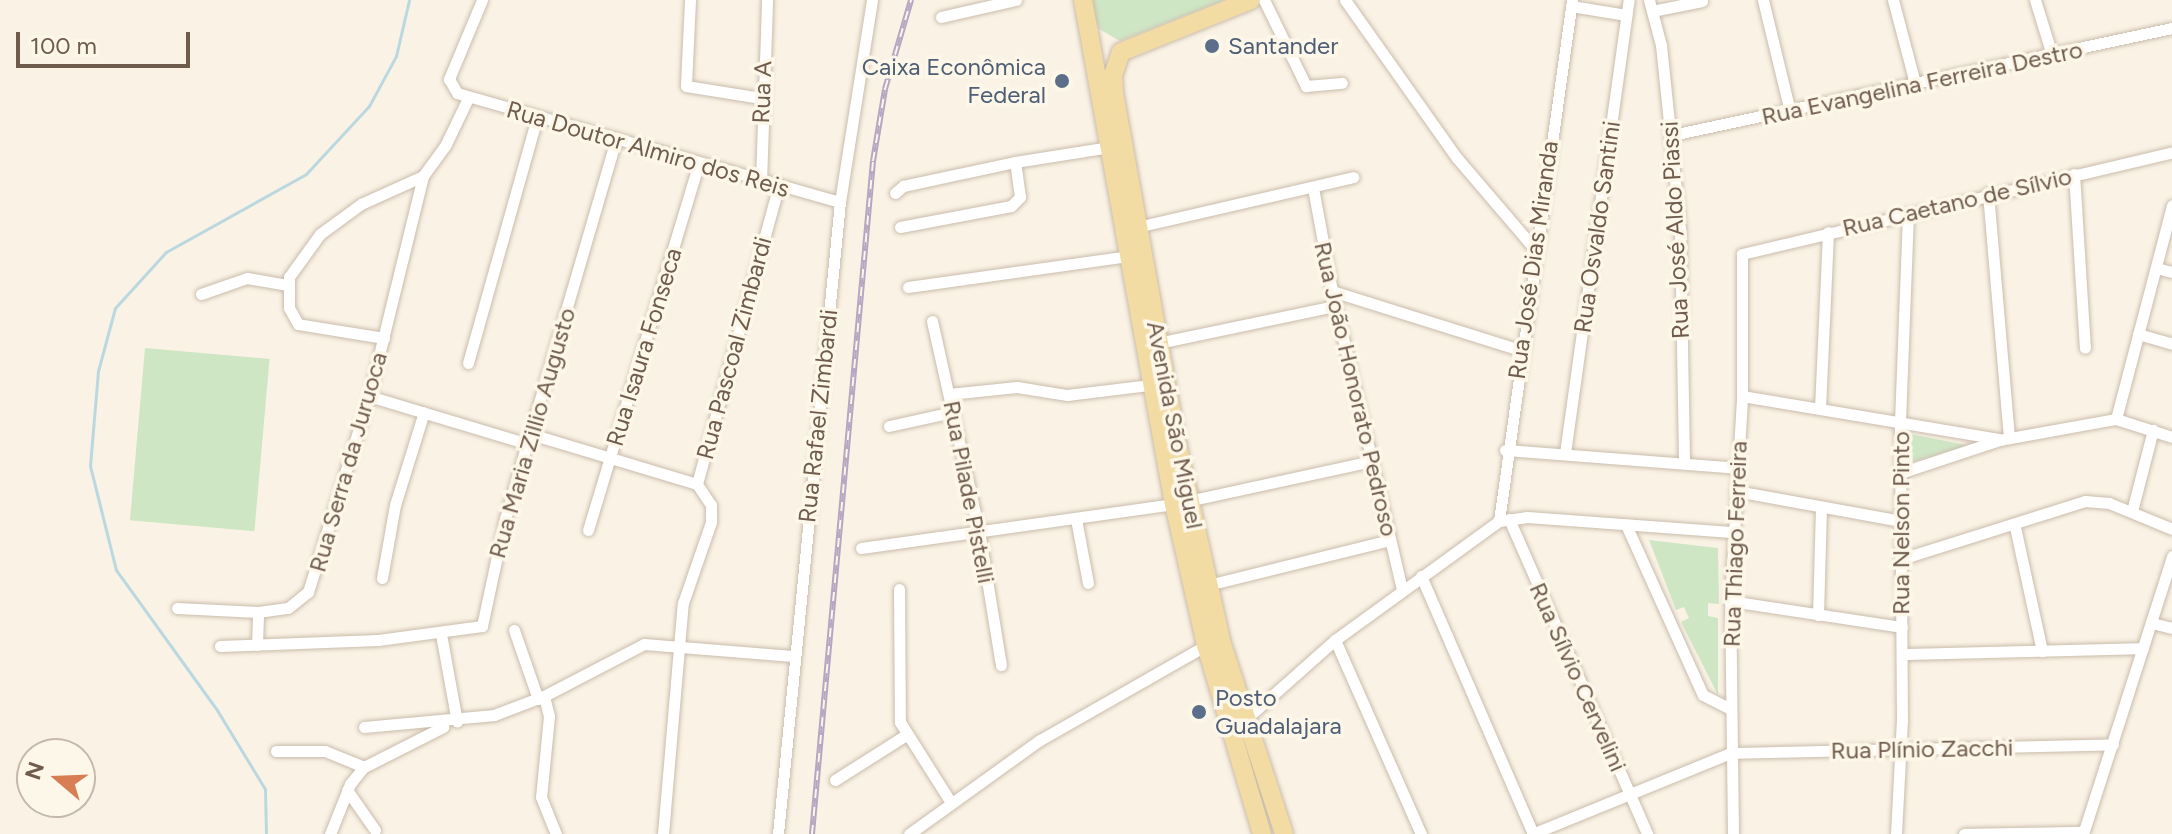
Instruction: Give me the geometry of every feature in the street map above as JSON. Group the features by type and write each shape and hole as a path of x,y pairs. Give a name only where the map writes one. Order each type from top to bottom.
{"main road":[{"name":"Avenida São Miguel","path":"1083,0 1090,26 1150,385 1208,585 1213,643 1247,718 1284,834"},
{"path":"1090,26 1101,45 1121,52 1251,0"},
{"name":"Avenida São Miguel","path":"1121,52 1113,82 1182,502 1213,643 1261,834"},
{"path":"1261,834 1276,813"}],"street":[{"path":"201,294 247,278 288,285 297,260 320,234 361,204 423,176 456,128 462,96 449,79 482,0"},
{"path":"690,0 686,86 761,98"},
{"name":"Rua A","path":"761,183 761,98 767,0"},
{"name":"Rua Rafael Zimbardi","path":"778,834 793,656 840,202 872,0"},
{"path":"941,17 1016,0"},
{"path":"1264,0 1306,86 1342,83"},
{"path":"1345,0 1457,158 1534,248"},
{"name":"Rua Osvaldo Santini","path":"1565,453 1629,0"},
{"path":"1763,0 1790,112"},
{"path":"1893,0 1915,83"},
{"path":"2035,0 2052,55"},
{"path":"1651,5 1702,1"},
{"path":"1571,3 1626,15"},
{"name":"Rua José Dias Miranda","path":"1504,520 1505,450 1571,3"},
{"name":"Rua José Aldo Piassi","path":"1651,5 1672,135 1680,230 1684,462"},
{"name":"Rua Evangelina Ferreira Destro","path":"1672,135 2172,28"},
{"name":"Rua Doutor Almiro dos Reis","path":"462,96 761,183 840,202"},
{"path":"468,363 537,118"},
{"name":"Rua Maria Zillio Augusto","path":"220,646 378,640 441,634 482,626 505,519 616,139"},
{"path":"895,193 903,186 1015,162 1110,147"},
{"name":"Rua Caetano de Sílvio","path":"1742,254 1988,193 2172,152"},
{"path":"900,227 1011,206 1020,197 1015,162"},
{"name":"Rua Isaura Fonseca","path":"588,530 699,163"},
{"path":"2074,174 2085,348"},
{"name":"Rua Serra da Juruoca","path":"177,608 258,612 288,608 308,592 369,396 423,176"},
{"path":"1137,227 1353,177"},
{"name":"Rua Pascoal Zimbardi","path":"663,834 683,603 711,522 711,505 697,484 778,187"},
{"name":"Rua João Honorato Pedroso","path":"1313,188 1335,306 1402,590"},
{"path":"1988,193 2004,439"},
{"path":"2116,419 2172,205"},
{"name":"Rua Nelson Pinto","path":"1896,834 1902,654 1900,422 1908,213"},
{"path":"1820,409 1828,232"},
{"name":"Rua Thiago Ferreira","path":"1733,834 1730,601 1742,396 1742,254"},
{"path":"908,287 1128,256"},
{"path":"2156,268 2172,272"},
{"name":"Rua Serra da Juruoca","path":"288,285 289,308 298,324 384,338"},
{"path":"1332,291 1520,350"},
{"path":"1158,343 1335,306"},
{"name":"Rua Pilade Pistelli","path":"932,321 979,531 1001,665"},
{"path":"2138,334 2172,344"},
{"path":"949,394 1017,387 1067,395 1150,385"},
{"path":"369,396 611,457 697,484"},
{"path":"1742,396 2004,439"},
{"path":"382,578 395,505 424,412"},
{"path":"889,426 953,412"},
{"path":"1900,473 2004,439 2116,419 2172,437"},
{"path":"2132,511 2153,430"},
{"path":"1505,450 1737,468"},
{"path":"861,548 1182,502 1372,461"},
{"path":"1736,491 1901,521"},
{"path":"1901,559 2015,527 2085,501 2132,511 2172,529"},
{"path":"1818,615 1821,507"},
{"path":"1076,519 1088,583"},
{"path":"1247,718 1335,640 1504,520 1732,532"},
{"name":"Rua Sílvio Cervelini","path":"1504,520 1647,834"},
{"path":"1627,527 1703,695 1729,708"},
{"path":"2015,527 2042,651"},
{"path":"1208,585 1390,540"},
{"path":"1964,834 2083,833 2172,556"},
{"path":"1421,576 1533,834 1730,753"},
{"path":"899,589 897,701 906,735 950,801"},
{"path":"1730,601 1902,627"},
{"path":"257,645 258,612"},
{"path":"2152,623 2172,628"},
{"path":"514,630 549,716 541,797 556,834"},
{"path":"441,634 454,723"},
{"path":"1335,640 1421,834"},
{"path":"909,834 950,801 1097,705 1213,643"},
{"path":"330,834 347,790 364,767 454,723 541,698 636,647 679,647 793,656"},
{"path":"1902,654 2143,648"},
{"path":"364,727 454,723"},
{"path":"835,780 906,735"},
{"name":"Rua Plínio Zacchi","path":"1730,753 2113,744"},
{"path":"276,751 325,751 364,767"},
{"path":"347,790 375,830"}],"green space":[{"path":"1090,0 1224,0 1120,41 1099,29"},
{"path":"145,348 270,359 254,531 130,520"},
{"path":"1910,434 1966,445 1966,446 1909,463"},
{"path":"1649,540 1718,548 1719,604 1708,603 1708,616 1718,618 1718,695 1681,622 1689,618 1684,607 1676,610"}],"waterway":[{"path":"266,834 265,789 217,710 116,570 90,466 98,371 115,308 166,252 306,174 369,106 396,56 409,0"}],"railway":[{"path":"812,834 873,161 885,89 911,0"}],"place":[{"name":"Santander","path":"1212,46"},
{"name":"Caixa Econômica Federal","path":"1062,81"},
{"name":"Posto Guadalajara","path":"1199,712"}]}
